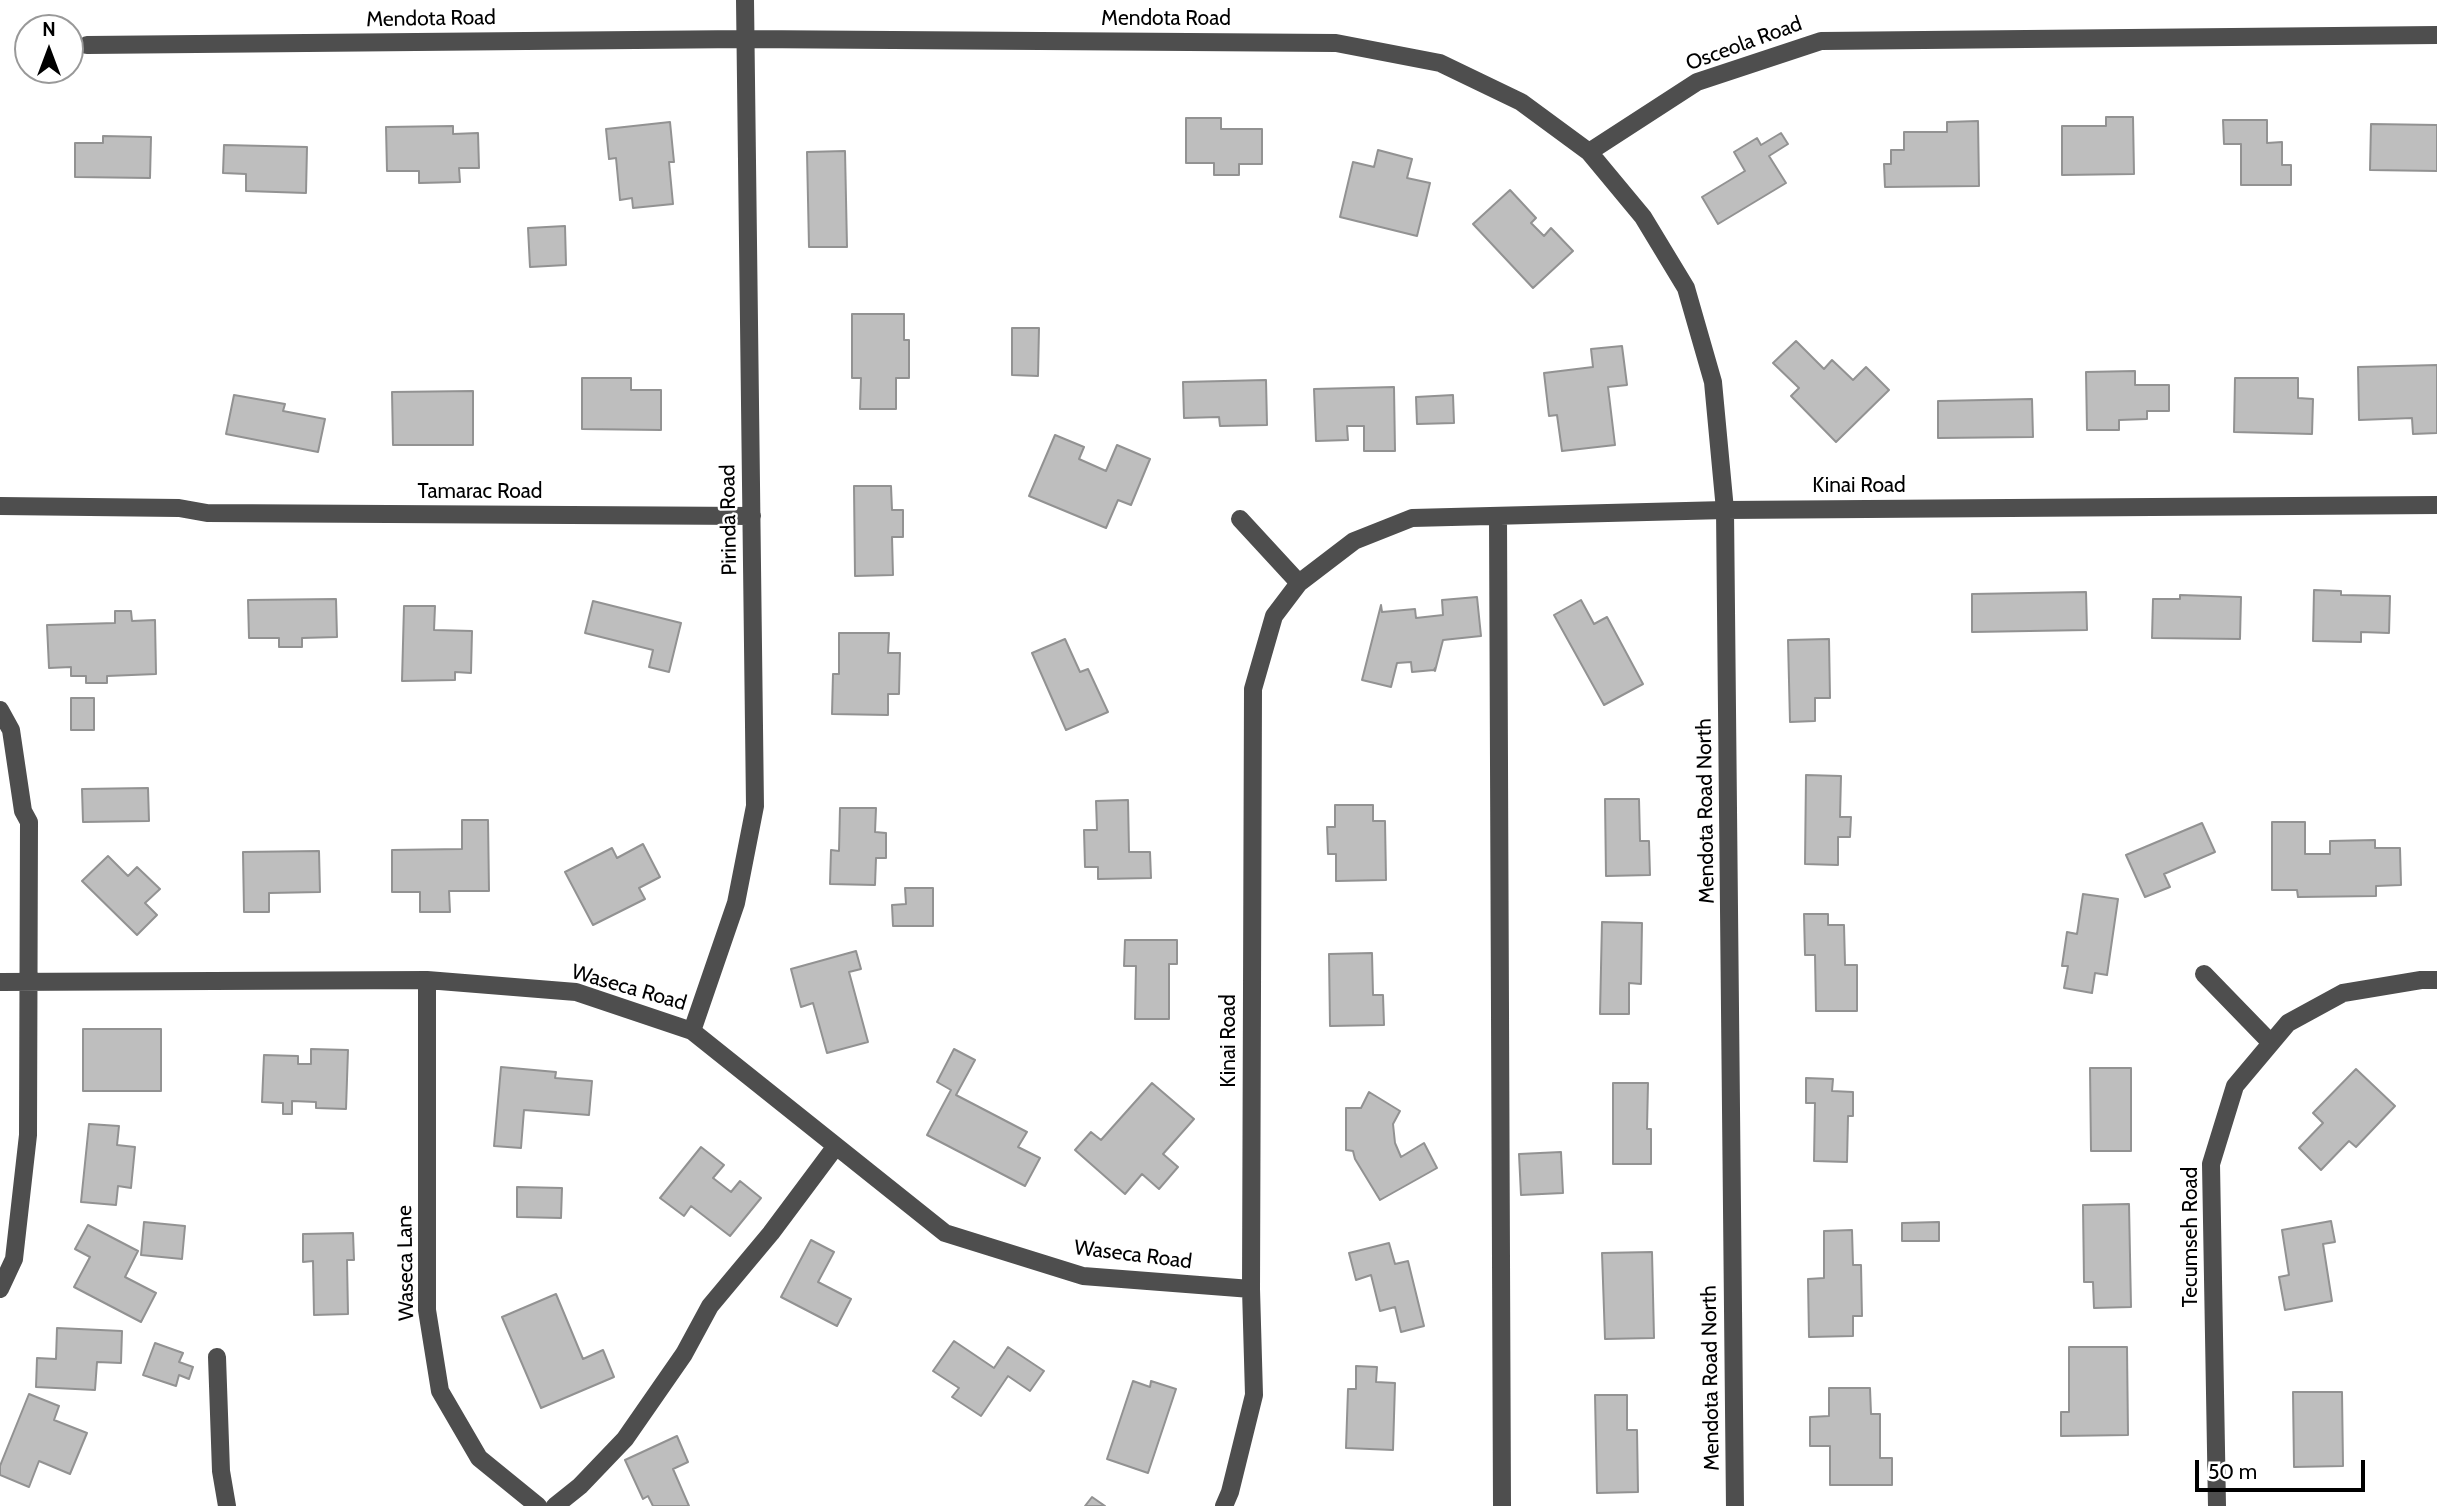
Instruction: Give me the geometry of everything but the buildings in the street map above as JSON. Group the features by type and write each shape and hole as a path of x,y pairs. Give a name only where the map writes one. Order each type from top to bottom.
{"street":[{"name":"Pirinda Road","path":"692,1031 736,903 755,806 744,0"},
{"name":"Osceola Road","path":"1589,152 1697,82 1821,41 2437,35"},
{"name":"Mendota Road","path":"87,46 744,39 1336,43 1440,63 1521,102 1589,152"},
{"name":"Mendota Road North","path":"1589,152 1643,217 1686,288 1713,383 1726,510 1735,1506"},
{"name":"Kinai Road","path":"1224,1506 1230,1492 1254,1395 1251,1289 1253,689 1274,617 1299,583 1354,541 1412,518 1726,510 2437,505"},
{"name":"Tamarac Road","path":"0,506 180,508 208,513 752,516"},
{"path":"1498,516 1502,1506"},
{"path":"1240,519 1299,583"},
{"path":"0,710 11,730 23,811 29,822 27,1135 14,1259 0,1289"},
{"path":"2204,974 2271,1043"},
{"name":"Waseca Road","path":"0,982 427,980 576,992 692,1031 945,1233 1083,1276 1251,1289"},
{"name":"Waseca Lane","path":"427,980 427,1310 440,1391 479,1458 538,1506"},
{"name":"Tecumseh Road","path":"2217,1506 2211,1164 2235,1086 2288,1023 2343,993 2421,980 2437,980"},
{"path":"555,1506 580,1486 625,1439 684,1354 710,1306 771,1233 836,1146"},
{"path":"218,1357 221,1471 227,1506"}]}
